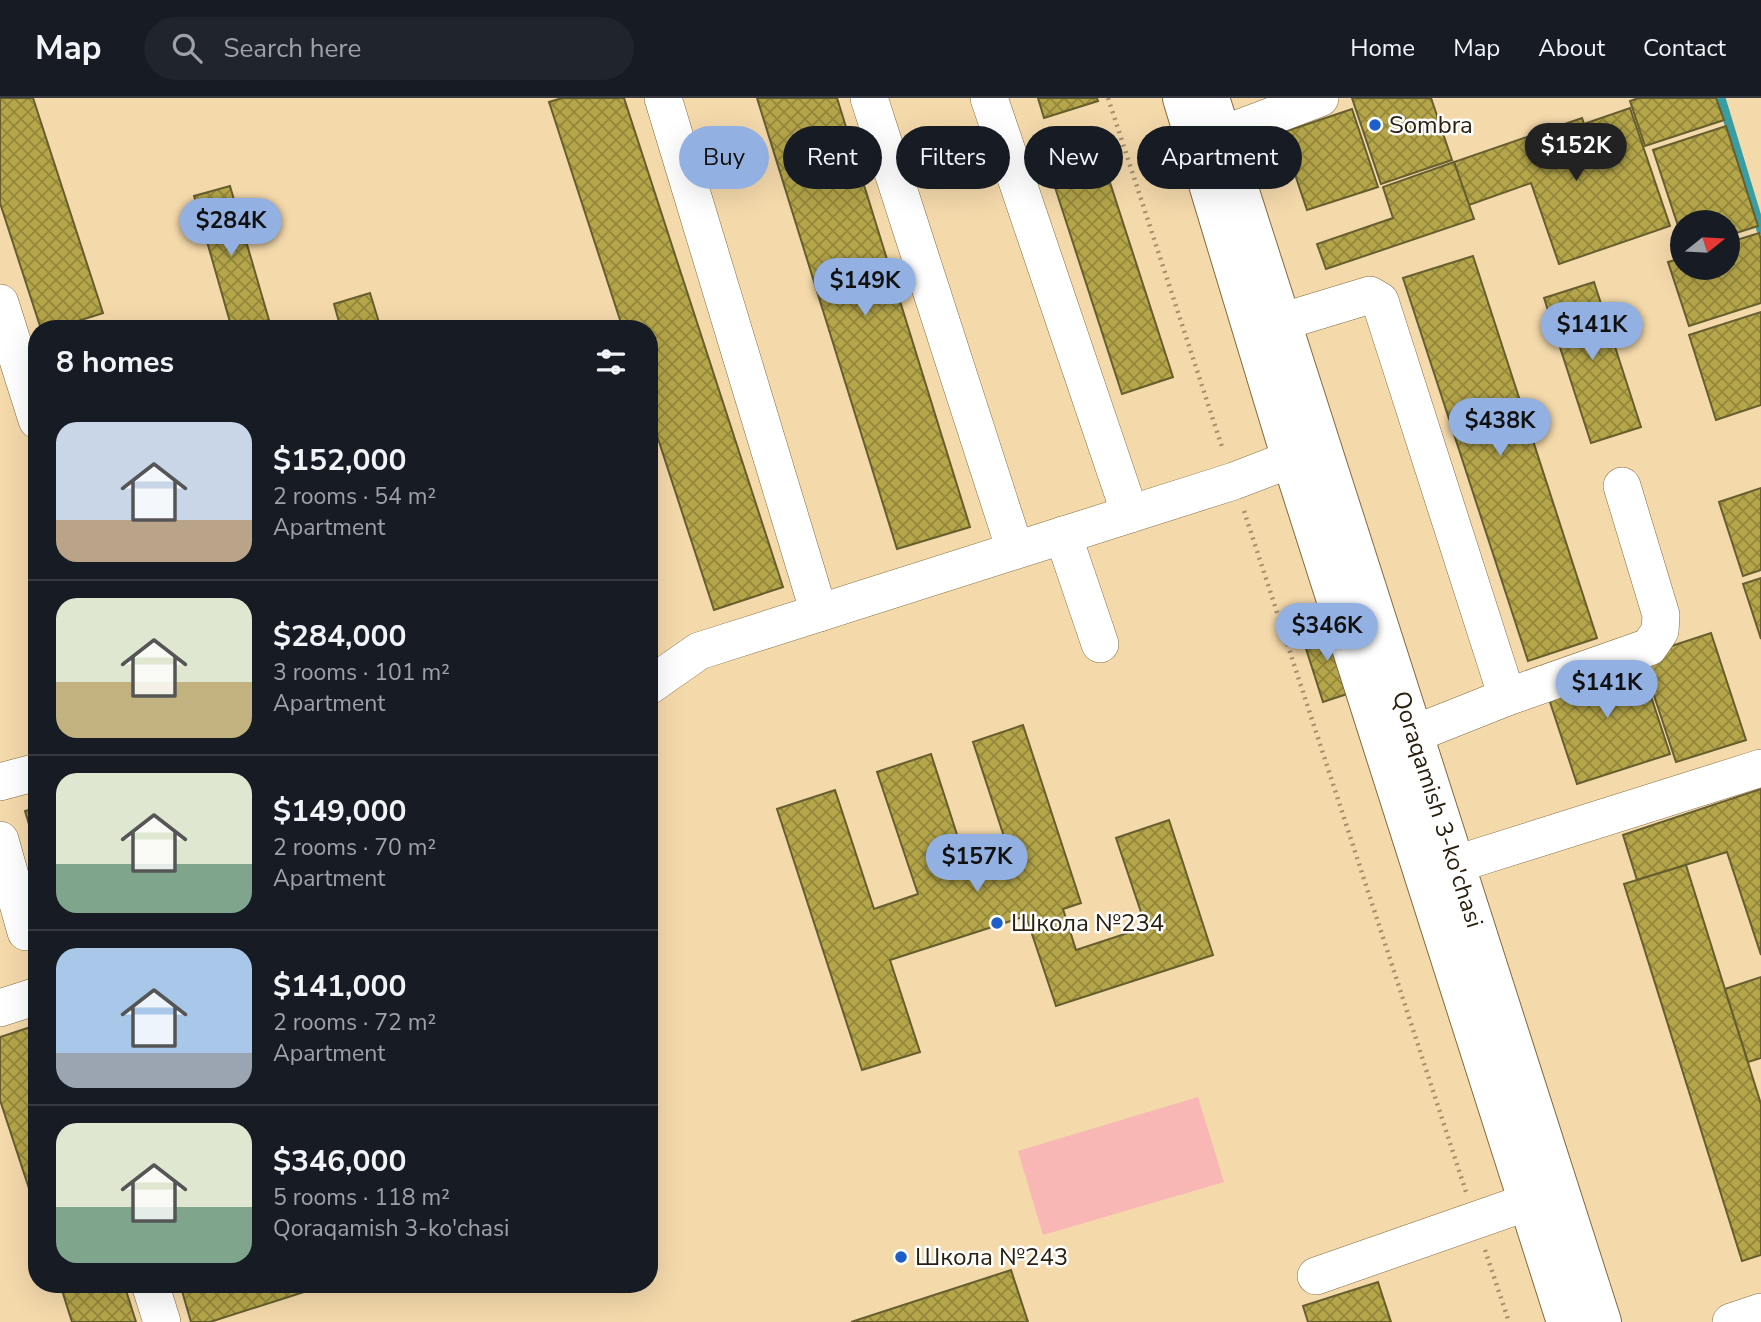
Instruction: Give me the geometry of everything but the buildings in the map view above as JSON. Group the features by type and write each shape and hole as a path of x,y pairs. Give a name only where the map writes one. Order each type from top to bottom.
{"main road":[{"name":"Qoraqamish 3-ko'chasi","path":"1182,98 1306,453 1439,870 1602,1322"},
{"name":"Qoraqamish 3-ko'chasi","path":"1210,98 1219,126"},
{"name":"Qoraqamish 3-ko'chasi","path":"1239,189 1281,322 1306,453 1413,734 1439,870 1528,1202 1566,1322"}],"street":[{"path":"663,98 819,613"},
{"path":"869,98 1015,550"},
{"path":"989,98 1130,514"},
{"path":"1246,126 1320,98"},
{"path":"1281,322 1370,295 1380,301 1507,697"},
{"path":"0,303 28,392"},
{"path":"658,680 699,651 1234,481 1306,453"},
{"path":"1413,734 1648,647 1660,631 1661,615 1622,486"},
{"path":"1063,535 1100,644"},
{"path":"1439,870 1761,768"},
{"path":"0,782 28,774"},
{"path":"0,840 21,934"},
{"path":"0,1008 28,999"},
{"path":"1316,1276 1528,1202"},
{"path":"153,1293 162,1322"},
{"path":"1731,1322 1761,1312"}],"path":[{"path":"1108,98 1509,1322"}],"shaded area":[{"path":"1198,1097 1224,1182 1043,1235 1018,1151"}],"waterway":[{"path":"1721,98 1761,230"}],"place":[{"name":"Sombra","path":"1375,125"},
{"name":"Школа №234","path":"997,923"},
{"name":"Школа №243","path":"901,1257"}]}
